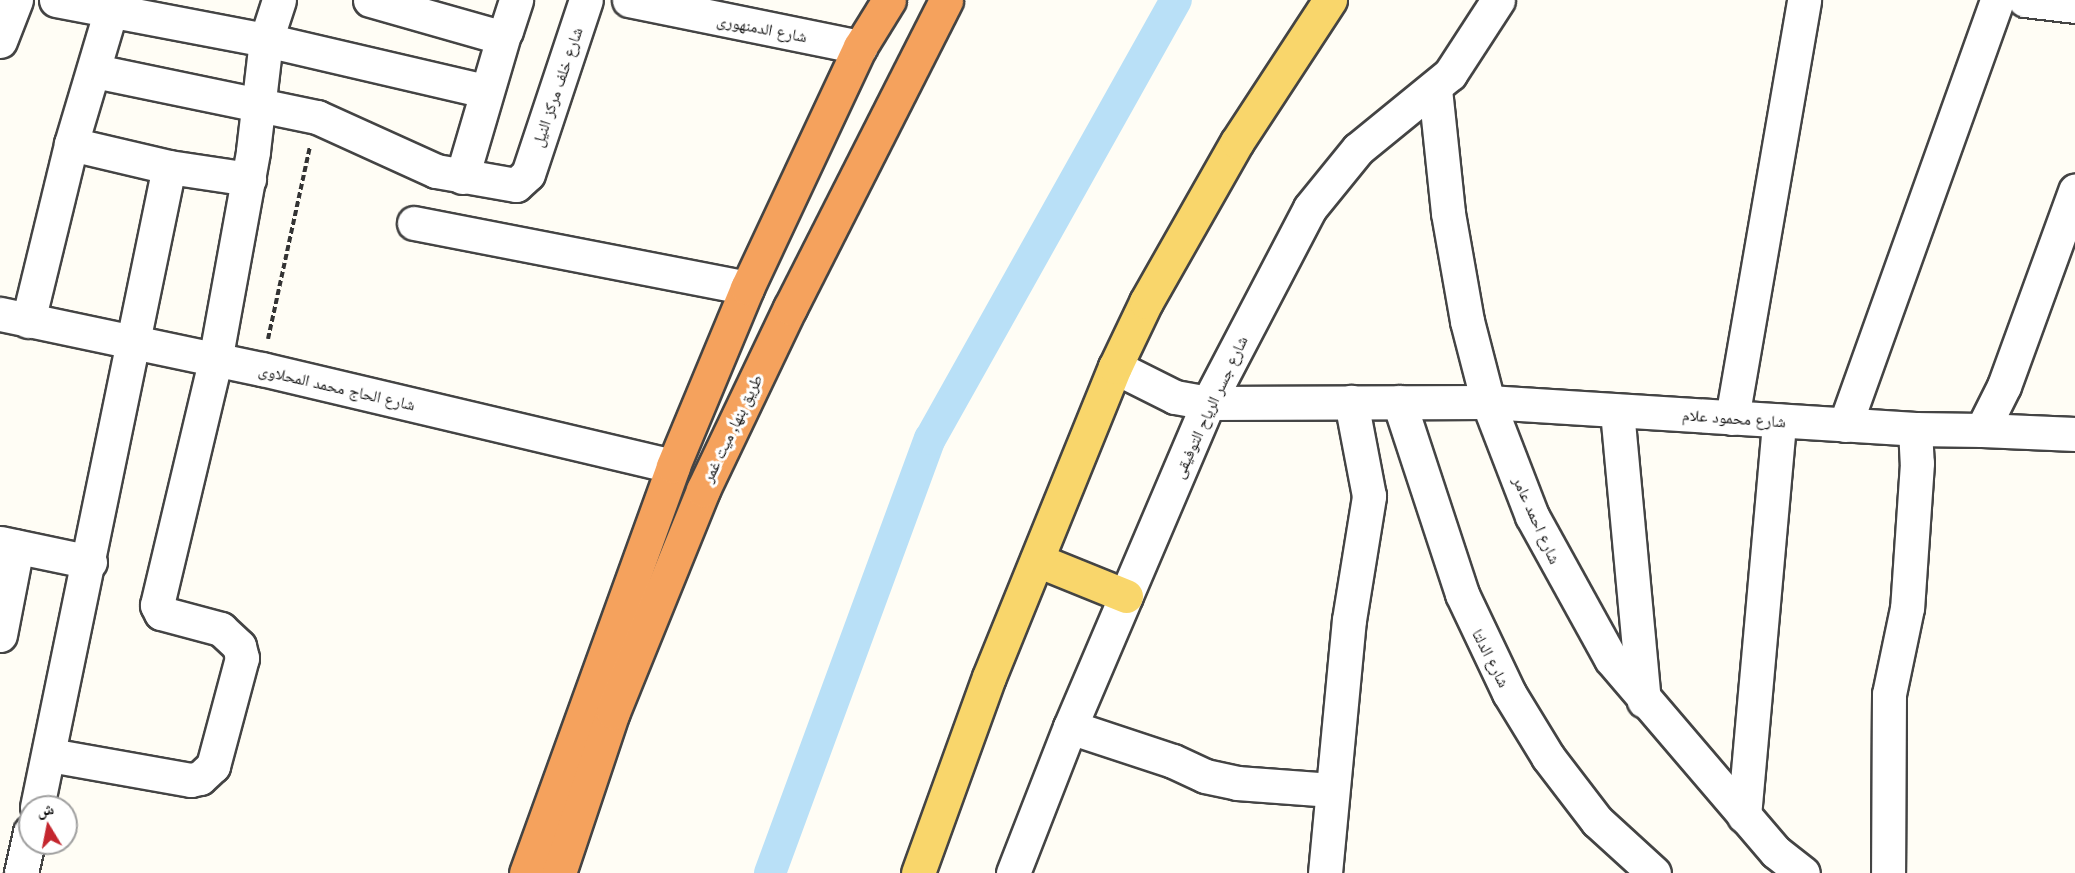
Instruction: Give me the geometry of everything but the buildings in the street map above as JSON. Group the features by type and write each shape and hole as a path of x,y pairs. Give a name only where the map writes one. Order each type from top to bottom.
{"highway":[{"path":"526,873 673,466 747,288 860,47 889,0"},
{"name":"طريق بنها, ميت غمر","path":"559,873 614,712 702,490 789,308 946,0"},
{"path":"747,288 789,308"}],"main road":[{"path":"918,873 989,676 1115,367 1146,303 1237,142 1330,0"},
{"path":"1037,560 1126,596"}],"street":[{"path":"0,42 16,0"},
{"path":"56,0 112,6 486,91"},
{"path":"50,755 191,780 200,778 213,766 242,658 238,646 221,629 161,613 157,605 215,361 249,179 266,40 279,0"},
{"path":"370,0 495,37 504,34"},
{"path":"95,71 317,117 412,162 462,177 486,91 516,0"},
{"name":"شارع خلف مركز النيل","path":"462,177 516,185 528,174 586,0"},
{"name":"شارع جسر الرياح التوفيقى","path":"1013,873 1070,728 1208,403 1310,208 1332,177 1379,130 1434,89 1463,57 1498,0"},
{"path":"1732,418 1804,0"},
{"path":"1845,425 1997,0"},
{"path":"2025,0 2075,6"},
{"name":"شارع الدمنهورى","path":"648,2 860,47"},
{"path":"14,318 95,71 112,6"},
{"name":"شارع احمد عامر","path":"1434,89 1448,213 1467,321 1488,402 1551,554 1611,659 1644,701 1776,852 1803,873"},
{"path":"71,144 169,168 249,179"},
{"path":"40,795 90,562 169,168"},
{"path":"1982,430 2004,386 2075,191"},
{"path":"414,223 747,288"},
{"name":"شارع الحاج محمد المحلاوى","path":"14,318 262,369 673,466"},
{"name":"شارع محمود علام","path":"1115,367 1175,397 1208,403 1488,402 1915,429 2075,434"},
{"path":"1325,873 1356,564 1369,496 1351,402"},
{"name":"شارع الدلتا","path":"1399,402 1462,594 1509,693 1548,757 1597,821 1654,873"},
{"path":"1617,411 1644,701"},
{"path":"1744,816 1779,421"},
{"path":"1888,873 1889,687 1907,608 1917,463 1915,429"},
{"path":"0,635 8,545 90,562"},
{"path":"1070,728 1173,760 1205,776 1238,783 1332,790"}],"path":[{"path":"262,369 317,117"}],"waterway":[{"path":"770,873 930,439 1176,0"}]}
